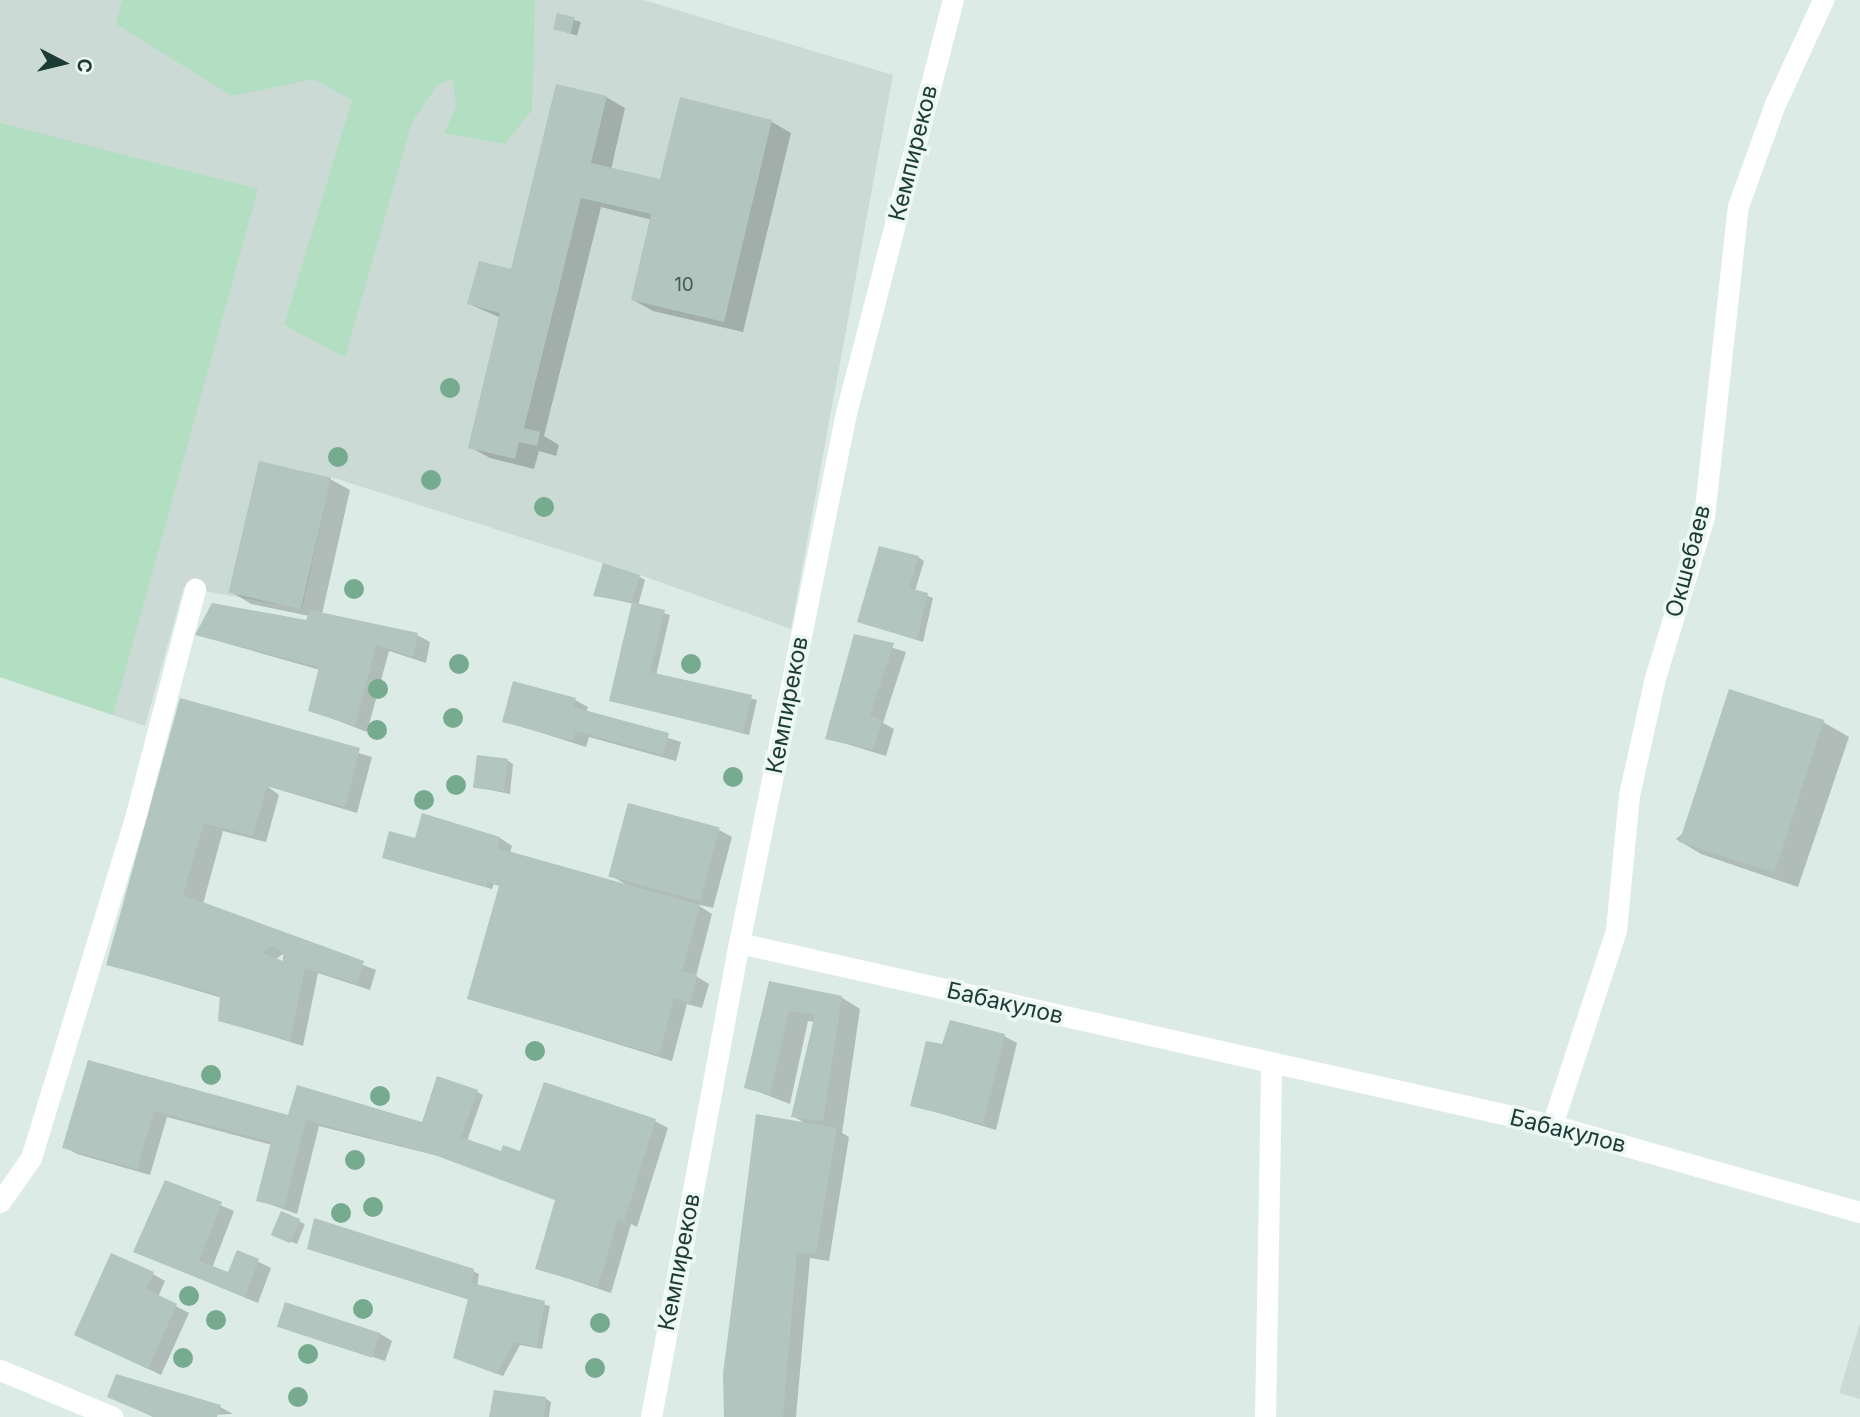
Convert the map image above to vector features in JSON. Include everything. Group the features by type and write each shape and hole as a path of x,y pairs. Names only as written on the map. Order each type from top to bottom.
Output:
{"street":[{"name":"Кемпиреков","path":"651,1417 739,943 846,414 953,0"},
{"name":"Окшебаев","path":"1552,1125 1616,930 1629,795 1655,678 1704,517 1738,206 1774,104 1823,0"},
{"path":"0,1202 31,1158 135,814 195,589"},
{"name":"Бабакулов","path":"739,943 1552,1125 1860,1212"},
{"path":"1265,1417 1272,1064"},
{"path":"0,1370 113,1417"}],"shaded area":[{"path":"0,0 644,0 893,75 791,629 640,575 331,477 302,609 184,587 145,726 0,677"},
{"path":"1860,1323 1860,1399 1839,1393"}],"green space":[{"path":"122,0 535,0 532,110 505,144 444,133 456,107 453,79 438,84 412,122 345,357 284,325 352,100 313,79 232,96 116,24"},
{"path":"0,123 258,189 113,715 0,677"}],"building":[{"path":"557,13 575,17 571,34 553,30"},
{"path":"556,84 607,96 591,163 660,179 680,97 772,120 724,322 631,300 651,214 581,198 524,428 540,432 537,446 519,442 515,459 468,448 500,313 467,304 479,261 511,269"},
{"path":"259,461 331,478 301,609 229,593"},
{"path":"879,546 919,556 909,588 928,593 917,640 857,622"},
{"path":"603,563 640,575 632,602 593,596"},
{"path":"632,602 665,610 650,672 752,695 743,733 609,701"},
{"path":"212,603 306,620 310,610 418,633 413,657 376,645 355,726 308,711 319,667 195,635"},
{"path":"854,634 894,643 870,715 882,720 873,750 825,739"},
{"path":"513,681 576,698 573,707 669,733 663,755 576,731 573,741 502,722"},
{"path":"1729,689 1824,720 1774,873 1679,842"},
{"path":"180,698 360,748 345,807 267,786 253,836 204,823 183,895 364,961 357,984 305,968 290,1041 218,1021 220,995 106,965","holes":["272,946 283,953 283,961 263,953"]},
{"path":"477,755 508,759 504,792 473,788"},
{"path":"628,803 720,828 700,901 608,876"},
{"path":"422,813 500,837 497,848 700,905 682,971 697,975 690,1003 674,998 659,1055 467,999 499,886 488,882 486,887 382,858 389,831 415,838"},
{"path":"769,981 842,996 823,1121 791,1117 815,1014 789,1011 770,1095 744,1088"},
{"path":"950,1020 1005,1034 983,1124 910,1106 926,1041 942,1044"},
{"path":"88,1060 288,1115 297,1085 422,1122 437,1076 478,1090 461,1137 501,1151 503,1145 520,1151 544,1082 656,1119 624,1221 618,1219 598,1287 535,1269 555,1200 432,1154 306,1120 284,1208 256,1201 271,1142 154,1111 137,1169 62,1148"},
{"path":"756,1114 837,1128 816,1254 797,1252 783,1417 724,1417 723,1374"},
{"path":"165,1180 222,1202 199,1261 228,1272 237,1250 259,1259 245,1297 133,1252"},
{"path":"281,1211 300,1219 290,1243 271,1235"},
{"path":"314,1218 474,1269 472,1283 545,1301 537,1347 514,1342 497,1374 453,1358 468,1299 307,1249"},
{"path":"111,1253 154,1272 146,1289 177,1304 148,1369 74,1335"},
{"path":"285,1302 380,1333 372,1358 277,1327"},
{"path":"116,1374 221,1405 217,1417 154,1417 107,1397"},
{"path":"494,1390 546,1397 544,1417 489,1417"}]}
